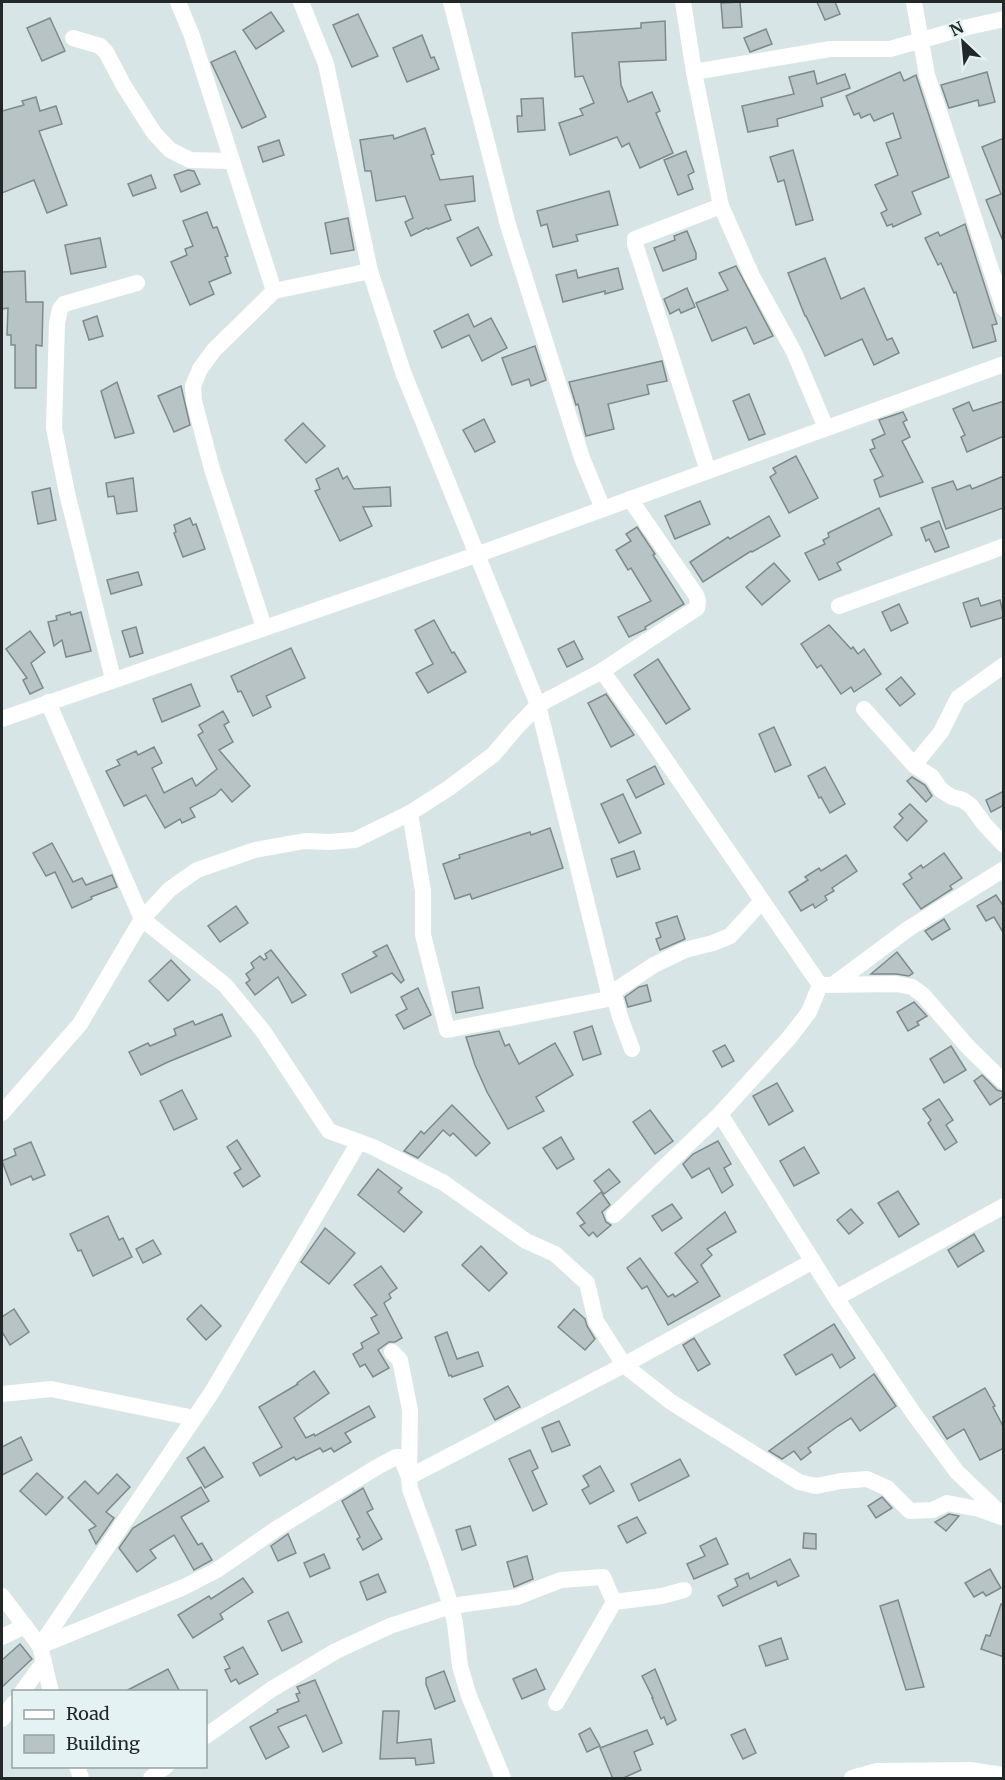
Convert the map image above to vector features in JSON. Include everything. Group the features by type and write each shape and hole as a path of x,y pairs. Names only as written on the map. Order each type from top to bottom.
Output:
{"street":[{"path":"178,2 192,36 274,291"},
{"path":"301,2 326,63 370,271 403,372 538,705 609,993 608,999 447,1030 423,935 423,891 410,813"},
{"path":"451,2 508,225 582,458 603,509"},
{"path":"683,2 720,206 752,276 794,352 826,428"},
{"path":"914,2 927,75 1004,309"},
{"path":"694,72 830,49 890,49 1004,19"},
{"path":"73,38 100,46 106,52 124,86 154,133 170,150 190,160 231,161"},
{"path":"708,471 635,239 720,206"},
{"path":"264,627 212,469 194,401 193,386 200,369 214,350 274,291 370,271"},
{"path":"113,679 67,493 54,428 56,345 60,309 64,304 137,282"},
{"path":"2,719 476,555 1004,364"},
{"path":"2,1113 80,1024 142,919 170,889 197,870 255,850 305,841 355,840 410,813 449,788 493,755 538,705 602,671 697,608 696,595 630,499"},
{"path":"839,606 1004,546"},
{"path":"914,765 941,732 958,698 1004,665"},
{"path":"602,671 762,901 827,985"},
{"path":"48,702 142,919 225,986 263,1031 329,1131 359,1142 444,1183 526,1241 555,1254 587,1283 596,1321 624,1365 671,1402 799,1482 816,1486 867,1479 887,1488 910,1511 933,1510 947,1503 979,1509 1004,1518"},
{"path":"864,709 914,765 932,777 941,790 971,806 985,825 1004,844"},
{"path":"614,1215 720,1114 789,1038 827,985 908,929 1004,869"},
{"path":"632,1049 620,1017 614,992 654,965 685,951 713,944 730,936 762,901"},
{"path":"827,985 896,984 912,987 923,995 969,1048 1004,1082"},
{"path":"720,1114 836,1298 914,1414 957,1472 1004,1518"},
{"path":"23,1690 42,1654 212,1392 359,1142"},
{"path":"836,1298 1004,1206"},
{"path":"409,1477 624,1365 813,1261"},
{"path":"392,1352 400,1360 410,1410 411,1494 451,1606 460,1666 469,1696 503,1779"},
{"path":"2,1394 51,1389 194,1418"},
{"path":"42,1654 217,1570 276,1529 396,1457 402,1460 409,1477"},
{"path":"207,1735 272,1689 336,1651 390,1626 451,1606 517,1598 561,1580 603,1576 614,1602"},
{"path":"614,1602 662,1596 684,1590"},
{"path":"2,1596 25,1626 42,1654 51,1690"},
{"path":"556,1703 614,1602"},
{"path":"2,1637 25,1626"},
{"path":"2,1719 12,1706"},
{"path":"151,1779 165,1768"},
{"path":"852,1779 877,1771 970,1770 1002,1775"}],"building":[{"path":"740,2 742,27 723,28 721,3"},
{"path":"817,2 835,2 840,14 825,20"},
{"path":"271,12 284,31 256,49 243,30"},
{"path":"358,14 378,56 352,67 333,25"},
{"path":"50,18 65,51 42,61 27,28"},
{"path":"665,21 666,60 619,62 621,85 628,102 652,92 660,111 656,113 673,153 640,168 629,143 622,147 617,137 570,155 559,123 583,115 580,109 594,103 583,76 575,77 572,33 641,28 641,23"},
{"path":"766,29 772,44 750,52 744,38"},
{"path":"422,35 431,58 434,57 439,69 407,82 393,48"},
{"path":"235,51 266,117 242,128 211,62"},
{"path":"814,71 817,84 845,74 850,88 821,98 823,106 777,119 778,126 748,132 742,106 794,94 789,77"},
{"path":"900,72 904,81 916,75 949,177 912,192 921,214 893,227 892,224 887,226 881,213 887,210 875,185 898,175 886,143 901,138 893,113 874,121 870,114 861,118 859,113 854,115 846,96"},
{"path":"987,72 995,102 979,106 978,100 949,108 941,85"},
{"path":"36,97 40,111 56,106 62,124 39,131 67,205 47,213 34,180 2,193 2,111 24,105 22,101"},
{"path":"543,98 545,130 518,132 517,116 522,116 521,99"},
{"path":"425,128 440,180 473,176 475,201 445,205 451,220 411,236 405,222 413,218 405,196 376,201 371,171 365,171 360,140 393,135 394,139"},
{"path":"1004,138 1003,241 986,200 1001,194 982,147"},
{"path":"279,140 284,155 263,162 258,147"},
{"path":"793,150 813,220 796,225 784,180 778,182 770,157"},
{"path":"686,151 694,172 688,175 693,189 678,195 664,160"},
{"path":"188,170 194,171 200,184 181,192 174,175"},
{"path":"151,175 156,188 133,196 128,184"},
{"path":"609,191 618,225 576,235 578,241 553,247 547,224 541,226 537,211"},
{"path":"207,212 213,228 217,227 228,256 225,257 231,273 209,282 214,294 190,305 171,262 187,255 185,249 193,246 183,221"},
{"path":"348,218 354,250 331,254 325,223"},
{"path":"965,224 997,324 992,325 996,341 973,348 956,292 954,293 941,263 938,265 925,238 938,232 940,236"},
{"path":"478,227 492,255 471,266 457,238"},
{"path":"687,231 696,253 696,259 663,271 654,248 675,240 674,236"},
{"path":"100,238 106,267 71,274 65,245"},
{"path":"825,258 841,299 864,288 887,340 892,338 899,353 874,365 862,339 825,356 805,316 788,273"},
{"path":"736,266 773,336 754,344 746,327 712,341 696,303 728,290 719,273"},
{"path":"618,268 623,289 605,294 605,291 563,302 556,275 576,270 578,278"},
{"path":"25,271 26,302 43,302 42,346 36,345 36,388 15,388 15,345 11,345 11,335 7,335 8,308 2,309 2,272"},
{"path":"687,288 695,307 681,313 679,309 670,314 664,299"},
{"path":"468,314 474,327 491,318 507,348 482,361 469,335 442,348 434,331"},
{"path":"97,316 103,336 89,340 83,321"},
{"path":"535,346 546,380 531,386 529,379 512,385 502,358"},
{"path":"662,361 667,381 647,385 649,394 608,404 614,429 586,436 578,404 576,405 569,382"},
{"path":"117,382 134,433 115,438 101,391"},
{"path":"181,386 190,425 174,432 158,396"},
{"path":"749,394 765,434 749,440 733,401"},
{"path":"1004,401 1004,436 967,452 961,437 965,435 953,409 969,402 973,411"},
{"path":"903,412 907,420 903,422 910,437 902,441 923,482 880,497 874,480 883,476 870,450 875,448 872,440 885,434 879,420"},
{"path":"484,419 495,442 475,452 463,430"},
{"path":"303,423 325,446 306,463 285,440"},
{"path":"796,456 818,498 789,513 770,477 776,473 773,468"},
{"path":"338,468 343,479 347,476 354,489 390,487 391,506 363,507 372,526 340,541 315,491 320,489 316,479"},
{"path":"1004,476 1003,508 946,529 932,488 953,481 957,490 970,485 972,489"},
{"path":"133,478 137,511 117,514 114,496 108,497 106,483"},
{"path":"50,488 56,520 38,524 32,492"},
{"path":"700,501 710,524 675,539 665,516"},
{"path":"879,508 892,535 837,563 841,570 819,580 805,553 825,544 823,540 829,537 828,533"},
{"path":"769,516 780,536 751,551 703,582 690,562 728,537 730,539"},
{"path":"190,518 193,525 196,524 205,549 183,557 174,533 176,532 174,525"},
{"path":"939,521 949,547 935,552 929,539 926,541 921,528"},
{"path":"637,527 684,604 645,627 646,629 629,637 618,617 651,601 631,568 628,570 616,550 631,541 626,534"},
{"path":"774,563 790,581 762,605 746,587"},
{"path":"138,572 142,585 111,594 107,580"},
{"path":"978,598 981,606 1000,600 1004,617 971,627 963,603"},
{"path":"899,604 908,623 891,631 882,612"},
{"path":"70,612 71,615 81,612 91,651 66,657 62,640 54,646 48,622 57,620 56,616"},
{"path":"434,620 452,653 454,652 466,672 428,693 416,673 433,664 415,630"},
{"path":"829,625 858,654 864,649 881,674 854,692 851,687 841,694 821,665 817,668 801,644"},
{"path":"136,627 143,653 130,657 122,631"},
{"path":"30,631 45,652 31,663 43,688 30,694 23,680 27,678 6,649"},
{"path":"574,641 583,659 567,667 558,649"},
{"path":"291,648 305,678 266,696 271,707 253,716 231,676"},
{"path":"658,659 690,709 666,724 634,675"},
{"path":"901,677 915,694 900,706 886,689"},
{"path":"191,684 200,706 162,722 153,699"},
{"path":"606,694 634,735 611,747 588,703"},
{"path":"223,711 229,722 224,725 233,742 219,750 250,786 232,802 221,789 215,795 190,808 195,817 182,823 180,819 165,828 146,795 124,806 106,771 120,765 117,760 136,751 138,755 154,747 162,763 152,768 164,793 192,778 196,786 217,769 198,735 203,732 199,725"},
{"path":"774,727 791,765 775,772 759,734"},
{"path":"655,766 664,784 636,798 627,780"},
{"path":"825,767 845,804 830,813 808,776"},
{"path":"912,777 925,785 932,796 926,802 907,781"},
{"path":"1004,791 1004,805 991,812 986,800"},
{"path":"623,794 641,833 619,843 601,804"},
{"path":"910,804 927,821 907,841 894,827 903,818 899,814"},
{"path":"550,828 563,868 472,899 470,894 455,899 443,864 460,858 459,855 530,832 531,835"},
{"path":"52,843 73,882 82,878 86,885 112,875 117,887 91,897 92,899 72,908 55,872 46,876 33,853"},
{"path":"634,851 640,869 617,877 611,859"},
{"path":"944,853 962,878 950,886 952,889 921,909 903,884 912,878 909,874 921,865 923,868"},
{"path":"846,855 857,871 832,888 834,891 825,896 827,900 815,908 813,904 801,911 789,892 808,880 805,877 819,868 821,871"},
{"path":"996,895 1004,907 1004,934 994,917 986,921 977,906"},
{"path":"236,906 248,923 220,942 208,926"},
{"path":"677,916 685,939 660,950 656,939 661,937 656,923"},
{"path":"944,919 950,929 932,940 925,931"},
{"path":"387,945 404,980 401,983 392,973 351,993 342,974 377,956 373,952"},
{"path":"271,950 306,995 292,1003 278,977 255,995 246,983 250,980 246,974 254,968 251,963 260,956 264,960 267,958 265,954"},
{"path":"897,952 913,973 909,976 871,974"},
{"path":"171,960 190,980 168,1001 149,981"},
{"path":"647,985 651,1001 628,1007 625,997 639,987"},
{"path":"479,987 483,1008 456,1013 452,992"},
{"path":"418,988 431,1015 404,1029 396,1015 407,1009 401,997"},
{"path":"914,1002 927,1016 917,1022 919,1025 908,1031 897,1012"},
{"path":"222,1014 231,1036 141,1075 129,1052 148,1043 150,1046 176,1035 174,1029 193,1021 195,1025"},
{"path":"592,1026 601,1054 583,1060 574,1032"},
{"path":"499,1031 505,1046 509,1044 519,1064 555,1043 573,1075 536,1097 544,1111 508,1129 487,1092 466,1037"},
{"path":"725,1045 734,1061 722,1067 713,1051"},
{"path":"951,1046 966,1070 944,1083 930,1059"},
{"path":"982,1075 997,1090 1004,1092 1004,1096 990,1105 974,1081"},
{"path":"777,1083 793,1111 769,1125 753,1096"},
{"path":"182,1090 197,1119 174,1130 160,1101"},
{"path":"939,1099 953,1120 946,1125 957,1142 945,1150 928,1123 931,1120 923,1109"},
{"path":"452,1105 490,1143 476,1156 453,1133 450,1136 443,1130 418,1158 404,1151 421,1131 424,1134"},
{"path":"650,1110 673,1141 655,1154 633,1122"},
{"path":"561,1137 574,1159 557,1169 543,1148"},
{"path":"237,1140 260,1176 243,1187 234,1173 241,1169 227,1147"},
{"path":"718,1141 731,1164 724,1168 733,1185 722,1193 709,1168 692,1178 683,1164 693,1154"},
{"path":"31,1142 45,1175 33,1180 31,1176 11,1185 2,1161 16,1155 14,1149"},
{"path":"804,1147 819,1173 794,1186 780,1161"},
{"path":"378,1169 402,1188 398,1192 422,1212 404,1232 358,1195"},
{"path":"609,1169 620,1182 604,1194 594,1181"},
{"path":"898,1191 919,1224 899,1237 878,1203"},
{"path":"601,1192 610,1205 602,1212 606,1222 611,1225 597,1237 593,1232 589,1236 580,1226 585,1223 577,1213"},
{"path":"672,1204 682,1218 662,1231 652,1216"},
{"path":"851,1209 863,1223 849,1234 837,1220"},
{"path":"725,1212 736,1232 707,1249 712,1255 701,1265 720,1296 668,1325 647,1286 642,1289 627,1268 640,1258 668,1297 673,1294 675,1297 698,1282 675,1253"},
{"path":"108,1216 119,1240 123,1238 132,1257 93,1276 81,1250 78,1251 70,1234"},
{"path":"325,1228 355,1253 329,1284 301,1262"},
{"path":"974,1234 984,1251 958,1267 948,1250"},
{"path":"153,1240 161,1254 143,1263 136,1249"},
{"path":"481,1246 507,1273 489,1291 462,1265"},
{"path":"381,1266 397,1288 389,1294 391,1298 384,1303 402,1338 389,1342 378,1350 389,1368 373,1377 365,1364 360,1367 353,1354 363,1348 361,1343 379,1333 371,1318 377,1315 354,1285"},
{"path":"201,1305 221,1326 206,1340 187,1319"},
{"path":"14,1309 29,1332 10,1345 2,1332 2,1317"},
{"path":"574,1309 585,1319 595,1339 585,1350 558,1327"},
{"path":"834,1324 855,1358 840,1368 832,1354 796,1375 784,1355"},
{"path":"447,1332 457,1359 478,1352 483,1366 452,1377 449,1376 435,1337"},
{"path":"694,1338 710,1364 698,1371 683,1345"},
{"path":"314,1371 329,1393 294,1418 306,1438 314,1434 315,1436 369,1406 375,1417 345,1433 351,1442 334,1452 331,1448 323,1452 320,1448 296,1460 294,1457 260,1476 253,1463 282,1447 259,1407 298,1384"},
{"path":"874,1374 896,1406 860,1431 851,1418 808,1448 811,1452 801,1460 794,1451 782,1459 769,1451"},
{"path":"508,1386 520,1407 495,1420 484,1399"},
{"path":"985,1388 1004,1428 1004,1448 980,1460 964,1429 947,1439 933,1417"},
{"path":"559,1421 570,1445 552,1452 542,1428"},
{"path":"21,1437 32,1460 2,1475 2,1447"},
{"path":"204,1447 223,1477 205,1488 187,1458"},
{"path":"530,1450 538,1468 532,1471 547,1504 533,1511 509,1459"},
{"path":"680,1459 689,1476 639,1501 631,1484"},
{"path":"600,1466 614,1491 590,1504 582,1490 589,1486 583,1476"},
{"path":"37,1473 63,1497 46,1515 20,1491"},
{"path":"117,1474 130,1487 106,1512 114,1518 96,1544 89,1530 96,1526 68,1498 85,1481 98,1494"},
{"path":"201,1487 209,1501 181,1517 198,1545 202,1543 212,1560 194,1570 174,1535 150,1550 156,1558 137,1572 119,1548 133,1528"},
{"path":"363,1488 373,1509 367,1512 382,1539 363,1550 357,1539 360,1537 342,1501"},
{"path":"882,1497 892,1508 876,1518 868,1506"},
{"path":"949,1514 959,1516 946,1531 935,1522"},
{"path":"637,1517 646,1533 627,1543 618,1526"},
{"path":"470,1526 476,1545 462,1550 456,1530"},
{"path":"804,1533 816,1534 816,1549 803,1548"},
{"path":"288,1534 296,1553 278,1561 271,1546"},
{"path":"716,1538 728,1564 694,1579 687,1564 705,1556 700,1546"},
{"path":"324,1554 330,1568 310,1577 304,1563"},
{"path":"527,1556 533,1579 514,1587 507,1562"},
{"path":"790,1559 799,1576 778,1586 776,1581 723,1606 718,1596 738,1586 735,1579 748,1573 750,1579"},
{"path":"990,1569 1001,1588 986,1596 983,1592 974,1597 965,1583"},
{"path":"378,1574 386,1592 367,1600 360,1582"},
{"path":"243,1578 253,1592 220,1614 223,1619 193,1638 178,1615 209,1596 211,1599"},
{"path":"898,1600 924,1687 906,1690 880,1606"},
{"path":"1001,1604 1004,1605 1004,1657 981,1649 986,1635 990,1636"},
{"path":"288,1612 302,1642 282,1651 268,1621"},
{"path":"781,1638 788,1659 766,1666 759,1646"},
{"path":"20,1644 32,1659 2,1687 2,1660"},
{"path":"243,1647 258,1674 239,1684 236,1679 231,1682 225,1670 230,1668 224,1657"},
{"path":"168,1669 179,1690 128,1690"},
{"path":"536,1669 545,1689 522,1699 513,1679"},
{"path":"655,1669 676,1720 667,1725 664,1717 661,1719 642,1676"},
{"path":"444,1671 455,1701 435,1709 426,1678"},
{"path":"315,1680 342,1743 323,1752 306,1715 278,1727 289,1747 266,1759 250,1727 278,1712 277,1710 299,1701 296,1694 300,1693 297,1687"},
{"path":"383,1711 399,1711 397,1743 431,1739 434,1763 416,1765 415,1758 380,1759"},
{"path":"590,1728 600,1746 587,1752 579,1734"},
{"path":"745,1729 756,1753 743,1759 731,1735"},
{"path":"647,1730 653,1744 634,1752 641,1770 621,1779 613,1779 600,1748"}]}
